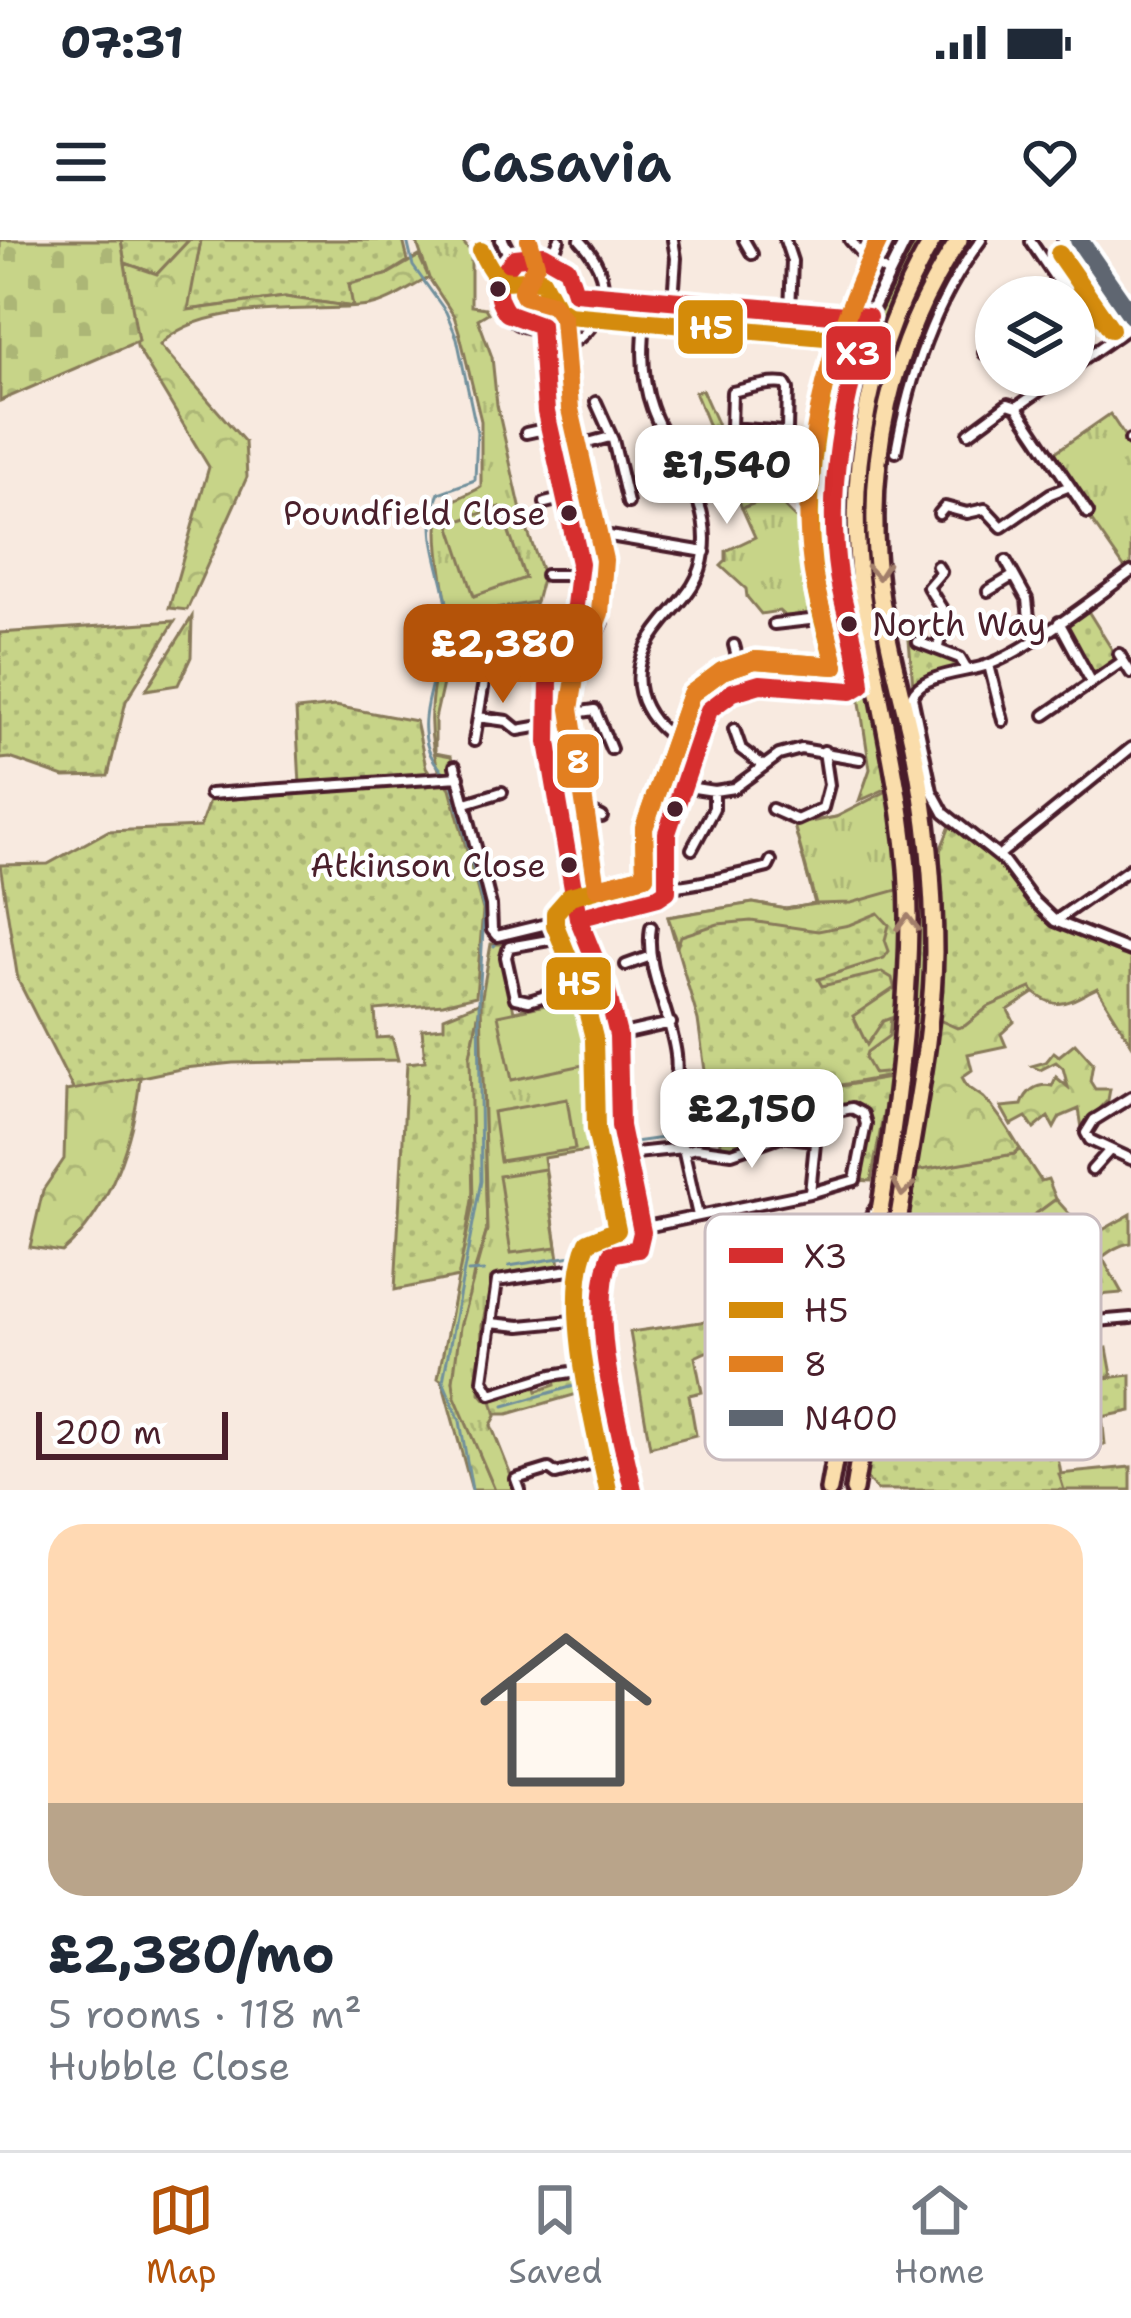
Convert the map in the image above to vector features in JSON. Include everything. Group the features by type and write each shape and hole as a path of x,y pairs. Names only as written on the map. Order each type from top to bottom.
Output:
{"highway":[{"path":"877,1214 902,1040 908,952 906,854 896,767 862,594 856,490 861,440 878,365 903,296 933,240"},
{"path":"899,1214 922,1073 934,953 929,850 919,776 880,591 875,490 884,422 902,352 925,297 959,240"},
{"path":"829,1490 834,1460"},
{"path":"854,1490 859,1460"}],"main road":[{"path":"1079,240 1095,274 1131,315"}],"street":[{"path":"502,240 512,260"},
{"path":"552,257 559,240"},
{"path":"540,355 562,350 585,335 597,318 603,295 597,263 580,240"},
{"path":"673,240 673,301"},
{"path":"744,240 752,254"},
{"path":"785,240 792,261 790,311"},
{"path":"850,240 889,274"},
{"path":"455,766 452,778 466,803 494,934 658,897 669,886 666,836 709,710 745,687 776,682 851,691 860,688 833,537 836,449 848,382 868,317 906,240"},
{"path":"896,452 926,338 981,240"},
{"path":"1064,240 1095,274 1107,303"},
{"path":"1031,242 1052,276"},
{"path":"532,254 552,257 567,268 575,292 563,315 540,325 517,321 501,307 497,280 512,260 532,254"},
{"path":"575,292 868,317"},
{"path":"647,298 642,348 649,399 696,490 705,552 691,591 653,636 640,671 640,695 664,734 694,748"},
{"path":"540,325 549,428 580,575 576,609 550,681 547,721 578,917 618,1035 620,1126 641,1228 641,1246 610,1254 604,1271 610,1366 633,1490"},
{"path":"1095,351 1131,326"},
{"path":"783,432 731,428 732,392 756,383 785,384 787,430 779,443 786,451 801,446 836,449"},
{"path":"1017,406 1032,396"},
{"path":"596,402 628,502"},
{"path":"969,434 1008,404 1017,406 1088,513"},
{"path":"526,434 549,428"},
{"path":"555,452 610,437"},
{"path":"942,507 967,513 988,510 1002,526 1070,486"},
{"path":"545,503 566,498"},
{"path":"574,530 705,552"},
{"path":"1006,561 1028,598 1028,614 1037,635"},
{"path":"937,566 940,572 928,587 944,614 938,647"},
{"path":"1131,572 989,665 915,688 912,704 932,791 944,813 998,856 1055,921 1131,951"},
{"path":"545,575 580,575"},
{"path":"988,591 1013,575"},
{"path":"774,625 845,616"},
{"path":"563,643 589,652 603,622"},
{"path":"1059,622 1091,681"},
{"path":"918,642 960,658 967,670"},
{"path":"734,645 745,687"},
{"path":"466,654 508,656"},
{"path":"1046,716 1121,657 1131,673"},
{"path":"474,741 488,658"},
{"path":"989,665 1003,721"},
{"path":"478,717 507,721 518,730 592,709 601,716 611,749"},
{"path":"734,729 741,749 764,766"},
{"path":"998,856 1131,748"},
{"path":"681,786 714,791 745,783 790,751 824,751 860,759"},
{"path":"777,815 801,820 823,808 829,795 824,751"},
{"path":"210,794 452,778"},
{"path":"466,803 498,791"},
{"path":"692,849 714,808 714,791"},
{"path":"559,805 574,804 602,817"},
{"path":"669,886 683,888 770,866"},
{"path":"1055,921 1131,868"},
{"path":"651,927 650,956 671,1023 677,1062 674,1105 698,1216"},
{"path":"583,934 509,947 506,957 515,998 529,1001 602,979"},
{"path":"626,965 650,956"},
{"path":"618,1035 671,1023"},
{"path":"1131,1097 1094,1120 1086,1136 1131,1159"},
{"path":"708,1214 810,1193 855,1180 866,1124 863,1114 852,1108 824,1114 817,1124 810,1193"},
{"path":"626,1154 696,1148 732,1153 781,1136 814,1140"},
{"path":"1092,1171 1110,1150"},
{"path":"874,1214 878,1206"},
{"path":"641,1228 705,1215"},
{"path":"604,1271 501,1278 495,1285 483,1380 491,1394 552,1375 610,1366"},
{"path":"491,1323 520,1326 605,1318"},
{"path":"1101,1321 1131,1318"},
{"path":"520,1490 516,1479 549,1468 556,1474 624,1450"}],"green space":[{"path":"0,240 121,240 138,341 0,401"},
{"path":"121,240 189,240 157,274 125,263"},
{"path":"189,240 201,240 188,310 285,297 353,307 349,284 386,275 419,256 429,278 369,306 345,308 259,311 203,320 160,345 245,442 247,477 187,610 169,608 209,467 136,346 125,263 157,274"},
{"path":"201,240 403,240 408,261 386,275 354,307 285,297 187,310"},
{"path":"416,240 461,240 471,252 471,306 488,313 478,319 492,357 497,405 522,515 543,575 536,602 449,617 439,521 448,504 481,487 481,421 454,316 429,278"},
{"path":"917,240 927,240 863,405 865,635 860,636 854,632 840,519 847,412 870,327"},
{"path":"964,240 976,240 934,312 927,315 896,436 890,442 894,451 883,456 890,409 915,330"},
{"path":"923,278 926,283 870,491 914,776 907,786 901,780 874,636 862,492 874,395 915,281"},
{"path":"702,390 725,441 774,496 742,508 695,392"},
{"path":"1110,414 1131,446 1131,566 1126,570 1089,517 1093,513 1054,453"},
{"path":"774,496 805,526 829,534 836,611 788,619 779,611 761,614 746,589 721,566 726,551 755,537 742,508"},
{"path":"500,507 525,578 474,596 450,524"},
{"path":"536,602 526,632 456,626 435,719 435,753 451,756 456,775 442,777 435,758 431,717 449,617"},
{"path":"1088,611 1116,656 1094,674 1066,627"},
{"path":"192,617 191,657 178,685 146,690"},
{"path":"175,621 126,701 108,776 64,777 10,758 0,759 0,633"},
{"path":"909,640 958,661 961,669 913,686"},
{"path":"872,694 892,786 859,801 870,769 859,696"},
{"path":"335,706 416,721 432,776 300,785 296,710"},
{"path":"445,782 483,910 476,996 375,1010 377,1038 392,1037 398,1060 233,1063 74,1091 18,980 0,865 48,864 108,831 200,827 209,801"},
{"path":"891,789 901,889 851,903 816,904 794,825 836,817"},
{"path":"890,796 900,900 900,1001 894,1072 874,1074 865,1058 889,1036 891,1018 883,1021 867,1045 853,1016 899,985 894,986 892,978 882,972 822,986 818,979 884,958 889,951 885,940 889,925 878,913 818,931 751,921 718,924 681,936 678,944 668,917 753,903 786,909 815,904 794,825 836,817 838,827"},
{"path":"911,803 921,824 925,865 921,1027 893,1214 881,1214 899,1092 906,814"},
{"path":"950,826 1002,864 1051,922 1131,954 1131,1043 1097,988 1056,1003 1030,989 988,1007 965,1026 939,1021 917,1170 1014,1154 1020,1149 1041,1181 1048,1179 1056,1199 1036,1214 907,1214 929,1087 943,963 940,851"},
{"path":"901,889 900,985 891,1076 841,1085 790,1104 841,1086 890,1078 871,1181 855,1180 866,1124 852,1108 836,1110 794,1132 755,1138 732,1149 719,1147 722,1129 706,1078 698,1020 668,917 753,903 786,909"},
{"path":"491,944 503,944 501,959 514,1011 602,992 615,1049 615,1124 629,1196 628,1219 618,1222 605,1148 544,1158 560,1266 507,1273 492,1280 482,1326 480,1393 492,1400 496,1416 491,1425 517,1490 495,1490 455,1397 453,1381 460,1327 487,1230 481,1002"},
{"path":"1031,988 1034,993 1008,1010 1014,1022 1001,1034 1006,1046 968,1054 972,1070 962,1077 994,1110 1020,1149 1014,1154 916,1171 939,1020 957,1028 965,1026 988,1007"},
{"path":"598,994 612,1059 512,1080 498,1015"},
{"path":"481,1002 470,1056 475,1182 459,1277 395,1290 407,1063 425,1061 422,1029 444,1027 444,1017"},
{"path":"481,1002 487,1230 453,1381 495,1490 472,1490 438,1378 473,1203 470,1056"},
{"path":"1075,1043 1093,1063 1090,1081 1095,1089 1110,1089 1108,1100 1082,1128 1079,1109 1060,1117 1054,1128 1048,1117 1034,1129 1026,1117 1011,1125 1001,1107 1022,1105 1029,1092 1052,1086 1056,1077 1068,1087 1063,1068 1056,1062 1040,1070 1032,1066 1046,1062 1054,1052 1059,1056"},
{"path":"140,1077 125,1149 94,1216 62,1252 30,1247 43,1190 64,1159 66,1091"},
{"path":"567,1099 575,1149 500,1161 493,1112"},
{"path":"545,1169 557,1247 511,1253 499,1176"},
{"path":"1056,1199 1069,1214 1036,1214"},
{"path":"1131,1214 1131,1243 1101,1258 1101,1231"},
{"path":"1103,1259 1122,1293 1101,1295"},
{"path":"705,1321 705,1352 695,1357 702,1392 689,1395 696,1435 650,1447 630,1332"},
{"path":"1107,1348 1112,1375 1101,1378 1101,1349"},
{"path":"603,1372 605,1386 508,1414 493,1414 492,1400 535,1385 537,1391 555,1385 554,1380"},
{"path":"1131,1375 1131,1411 1102,1417 1105,1444 1101,1444 1101,1379"},
{"path":"865,1460 1058,1460 1064,1490 877,1490 864,1476 860,1490"},
{"path":"1131,1467 1131,1490 1064,1490 1059,1474"}],"waterway":[{"path":"407,240 413,266 446,312 457,338 477,432 475,480 439,493 432,520 447,616 427,702 425,732 431,755 445,773"},
{"path":"451,780 484,911 479,1002 481,1181 443,1381 460,1421 472,1490"},
{"path":"679,1136 697,1133"},
{"path":"634,1142 670,1137"},
{"path":"509,1266 572,1256"},
{"path":"468,1272 484,1271"},
{"path":"504,1406 595,1380"}],"transit line":[{"name":"8","path":"529,240 536,264 522,291 524,296 552,304 563,319 570,409 604,560 600,613 575,678 570,709 597,888 645,876 644,828 691,694 722,671 755,660 835,666 812,565 809,481 832,357 879,240"},
{"name":"N400","path":"1079,240 1131,315"},
{"name":"H5","path":"481,251 499,278 542,280 556,307 568,315 837,338 822,399 810,490 811,551 835,666 755,660 722,671 691,694 644,828 645,876 570,896 555,913 594,1038 596,1129 617,1230 588,1242 578,1296 583,1364 608,1490"},
{"name":"H5","path":"1059,254 1111,329"},
{"name":"X3","path":"544,255 567,268 575,292 868,317 845,413 834,510 838,575 861,685 851,691 760,684 733,692 709,710 667,833 667,891 578,918 548,742 549,681 574,614 580,563 546,412 540,325 507,313 498,291 515,258 544,255"},
{"name":"X3","path":"578,918 606,987 618,1035 620,1126 642,1232 638,1249"},
{"name":"X3","path":"633,1490 608,1371 602,1308 611,1254 638,1249"}],"place":[{"name":"Poundfield Close","path":"569,513"},
{"name":"North Way","path":"849,624"},
{"name":"Atkinson Close","path":"569,865"}]}
